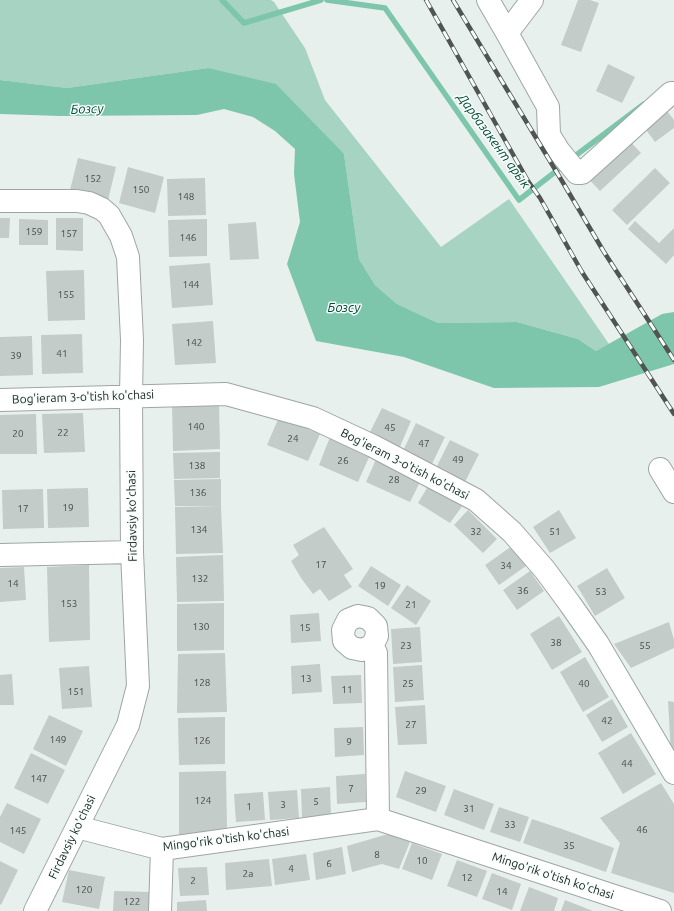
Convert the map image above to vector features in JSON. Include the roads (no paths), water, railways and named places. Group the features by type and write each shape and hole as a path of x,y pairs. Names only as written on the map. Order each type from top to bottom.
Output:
{"street":[{"path":"488,0 548,107 549,135 559,151 577,173 582,173 671,93 674,93"},
{"path":"507,33 532,0"},
{"name":"Firdavsiy ko'chasi","path":"0,200 77,201 89,203 102,209 109,215 122,236 128,257 132,340 132,552 138,686 128,724 35,911"},
{"name":"Bog'ieram 3-o'tish ko'chasi","path":"0,400 226,394 313,418 373,446 476,500 512,532 545,570 570,604 598,644 674,773"},
{"path":"660,469 674,492"},
{"path":"0,555 132,552"},
{"path":"372,646 376,653 378,819"},
{"name":"Mingo'rik o'tish ko'chasi","path":"77,827 162,849 378,819 660,911"},
{"path":"160,911 162,849"}],"water":[{"name":"Бозсу","path":"208,68 276,84 344,154 359,259 375,285 397,304 438,323 517,322 578,339 596,351 662,314 674,312 674,364 599,387 494,388 404,357 316,341 287,264 300,222 294,174 295,149 275,131 253,117 224,109 197,115 60,116 0,114 0,80 67,88"}],"waterway":[{"name":"Дарбазакент арык","path":"222,0 244,23 321,0"},
{"name":"Дарбазакент арык","path":"327,0 385,8 519,200 564,165"},
{"name":"Дарбазакент арык","path":"571,159 644,104"}],"railway":[{"path":"426,0 528,181 540,198 582,272 674,414"},
{"path":"453,0 604,252 674,360"}]}
